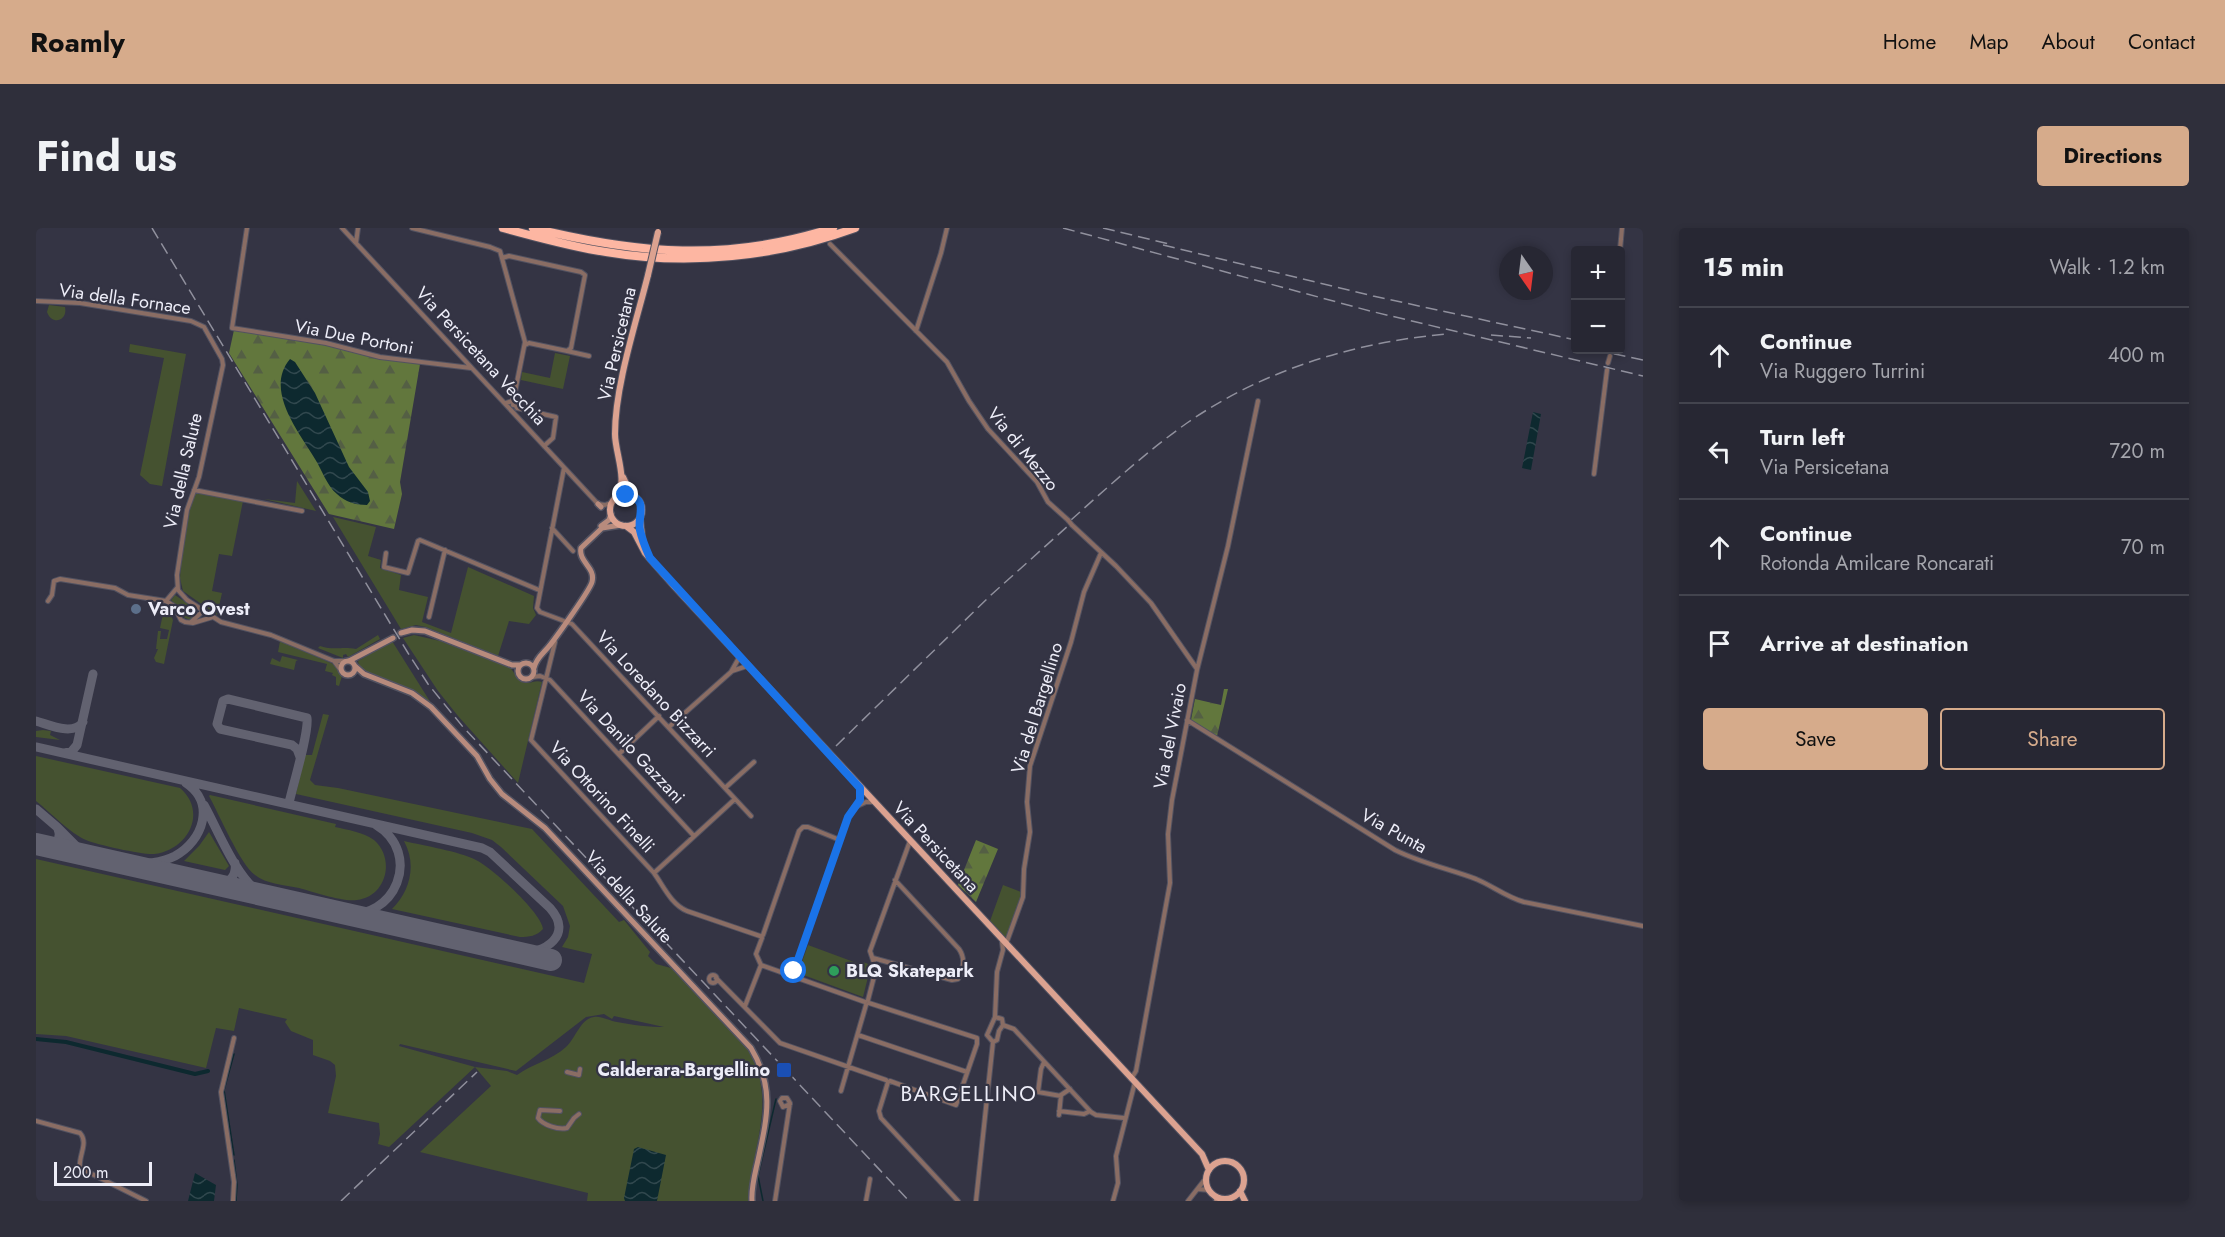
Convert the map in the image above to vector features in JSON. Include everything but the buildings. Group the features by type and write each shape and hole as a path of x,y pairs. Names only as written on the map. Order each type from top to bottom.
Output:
{"highway":[{"path":"503,228 606,252 645,257 686,258 725,257 767,252 855,228"},
{"path":"533,228 601,244 679,252 765,245 833,228"}],"main road":[{"name":"Via Persicetana","path":"615,500 621,489 615,434 618,406 658,230"},
{"name":"Via Persicetana","path":"620,468 632,496"},
{"path":"624,495 632,496 641,506 640,519 632,525 623,526 614,521 610,514 615,500 624,495"},
{"name":"Via Persicetana","path":"640,519 641,536 650,558"},
{"name":"Via Persicetana","path":"623,526 634,532 650,558 860,788 1202,1154 1209,1170"},
{"name":"Via Persicetana","path":"1202,1154 1220,1162"},
{"path":"1220,1162 1231,1163 1240,1170 1244,1180 1240,1191 1234,1197 1224,1200 1216,1199 1209,1190 1206,1178 1209,1170 1220,1162"},
{"path":"1240,1191 1243,1201"},
{"path":"1234,1197 1243,1201"}],"street":[{"name":"Via Due Portoni","path":"247,228 232,328 332,344 380,357 472,368"},
{"name":"Via Persicetana Vecchia","path":"342,228 472,368 506,403 513,406 544,446 610,514"},
{"path":"357,244 358,228"},
{"path":"412,228 498,249 525,346 513,406 556,417 553,438 544,446"},
{"path":"916,331 947,228"},
{"path":"1620,246 1622,228"},
{"path":"351,238 356,235"},
{"name":"Via di Mezzo","path":"830,244 947,362 988,429 1037,482 1048,502 1116,566 1159,612 1197,670"},
{"path":"502,258 509,256 584,274 569,350"},
{"name":"Via della Fornace","path":"36,301 80,303 196,322 204,327 223,362"},
{"path":"525,346 529,343 589,356"},
{"path":"1608,363 1610,356"},
{"name":"Via della Salute","path":"177,587 184,529 189,505 199,477 223,362"},
{"path":"1594,474 1607,370"},
{"path":"506,403 512,401 514,397"},
{"name":"Via del Vivaio","path":"1113,1201 1118,1183 1116,1156 1136,1071 1170,883 1168,834 1172,800 1197,670 1228,546 1258,401"},
{"path":"564,468 536,605 538,610 567,621"},
{"path":"194,490 302,510"},
{"path":"599,505 615,500"},
{"path":"532,677 538,658 567,621 589,583 588,571 578,559 578,546 609,520 610,514"},
{"path":"575,607 591,586 593,579 591,570 581,556 581,548 602,528 623,526"},
{"path":"552,528 573,551"},
{"path":"386,553 384,567 407,573 410,570 417,541 420,540 539,590"},
{"path":"429,617 445,550"},
{"name":"Via del Bargellino","path":"995,1017 998,972 1004,942 1023,897 1024,869 1030,832 1027,802 1030,766 1071,642 1084,592 1101,553"},
{"path":"48,601 52,595 54,581 60,579 115,588 128,595 166,601 174,606 181,620 187,623 213,617"},
{"path":"166,601 177,587 183,596 226,624 279,638 334,661 351,663"},
{"path":"197,622 204,616 204,611"},
{"path":"187,623 193,621 204,611"},
{"name":"Via Loredano Bizzarri","path":"567,621 751,816"},
{"path":"401,633 424,631 512,665 528,663 538,658"},
{"path":"334,661 340,669 393,638"},
{"path":"512,665 523,679 540,676 547,678 555,642"},
{"path":"669,727 731,672 740,655"},
{"path":"351,663 353,673"},
{"name":"Via della Salute","path":"351,663 364,674"},
{"path":"528,663 540,676"},
{"path":"518,674 520,665"},
{"path":"731,672 750,666"},
{"name":"Via della Salute","path":"340,669 344,675 364,674 412,693 431,707 477,756 499,790 545,828 751,1048 764,1079 768,1108 753,1182 752,1201"},
{"name":"Via Ottorino Finelli","path":"547,678 531,740 654,873 666,892 683,909 761,937"},
{"name":"Via Danilo Gazzani","path":"547,678 694,836"},
{"path":"619,754 659,716"},
{"name":"Via Punta","path":"1187,720 1410,858 1475,879 1506,896 1524,902 1643,926"},
{"path":"725,788 754,762"},
{"path":"792,976 848,817 861,796 860,788"},
{"path":"654,873 735,799"},
{"path":"856,806 864,802 873,802"},
{"path":"745,1006 761,965 756,954 761,937 799,831 803,827 808,827 840,840"},
{"path":"841,1091 876,969 870,951 910,841"},
{"path":"873,958 952,980 958,979 963,968 963,957 959,949 895,880"},
{"path":"1001,958 1008,953 1014,953"},
{"path":"761,965 972,1038 987,1035 995,1017 1002,1019 1003,1025 997,1040 993,1042"},
{"path":"716,978 780,1043 956,1105 977,1038"},
{"path":"1003,1025 1014,1029 1090,1111 1096,1115 1124,1118"},
{"path":"858,1035 967,1072"},
{"path":"976,1201 993,1042 987,1035"},
{"path":"233,1201 234,1182 221,1092 234,1038"},
{"path":"1044,1062 1038,1092 1061,1096"},
{"path":"567,1072 579,1074 580,1069"},
{"path":"888,1081 879,1115 958,1201"},
{"path":"1070,1089 1061,1096 1059,1113 1084,1114 1090,1111"},
{"path":"774,1201 789,1113 790,1104 788,1098 782,1098 780,1104 789,1113"},
{"path":"785,1108 790,1104"},
{"path":"561,1111 540,1110 537,1115 539,1121 564,1129 579,1114"},
{"path":"36,1121 80,1133 84,1142 80,1168 146,1201"},
{"path":"1188,1201 1206,1178"},
{"path":"866,1201 870,1179"},
{"path":"1195,1191 1201,1188 1209,1190"}],"green space":[{"path":"49,305 65,307 64,316 59,320 52,319 47,312"},
{"path":"234,330 420,364 400,482 402,494 394,529 329,514 229,353"},
{"path":"130,344 186,354 162,486 150,484 140,475 164,358 129,352"},
{"path":"555,353 570,356 563,389 521,380 522,372 550,378"},
{"path":"297,481 316,511 264,499 295,503"},
{"path":"197,493 243,501 232,556 219,554 212,591 222,593 217,615 183,591 180,578 191,502"},
{"path":"333,517 376,527 368,556 381,560 380,568 401,575 399,590 428,597 422,622 451,633 468,567 534,596 533,608 536,615 529,624 509,621 498,656 426,627 416,625 401,629"},
{"path":"175,595 194,608 196,616 190,620 183,617 179,608 171,600"},
{"path":"164,609 168,609 173,620 164,664 156,662 154,658 158,649 156,649 158,631 161,631 160,639 167,639 169,630 160,628"},
{"path":"378,635 380,639 348,657 346,654 343,658 318,648 320,646 356,649"},
{"path":"414,635 440,641 509,667 518,679 524,682 542,682 518,783 438,691 403,638"},
{"path":"280,641 338,666 342,676 339,686 336,685 336,677 332,675 333,673 325,671 327,664 278,652"},
{"path":"392,641 431,703 408,689 360,670 358,661"},
{"path":"282,656 298,660 294,670 270,664 272,658 280,662"},
{"path":"1224,689 1228,689 1217,736 1191,720 1195,699 1221,705"},
{"path":"323,714 329,715 310,780 315,785 532,829 619,922 624,920 650,952 648,956 656,964 671,968 743,1043 754,1062 760,1082 762,1101 748,1201 587,1201 588,1193 420,1152 491,1086 475,1067 389,1147 378,1144 379,1123 328,1113 336,1076 335,1065 313,1055 313,1040 291,1031 285,1022 287,1019 239,1008 234,1031 216,1028 206,1068 66,1036 36,1034 36,859 584,983 592,954 562,947 568,937 570,926 563,906 501,847 492,840 472,833 296,794 305,755 312,755","holes":["604,1014 612,1019 614,1016 664,1027 629,1024 597,1017 589,1018 570,1043 560,1051 517,1075 507,1071 475,1067 399,1046 400,1044 516,1071 586,1017"]},
{"path":"36,731 51,731 50,735 60,740 36,737"},
{"path":"36,756 180,788 193,808 193,818 185,838 166,851 154,854 120,849 80,837 36,801"},
{"path":"210,795 336,824 335,827 370,837 381,848 385,857 385,876 381,885 367,897 351,900 276,884 259,878 249,869 236,850"},
{"path":"209,832 229,866 225,870 184,861"},
{"path":"976,840 998,849 976,902 958,885"},
{"path":"404,841 460,854 483,864 525,902 534,912 543,929 533,936 520,937 392,909 403,894 410,877 410,859"},
{"path":"1003,885 1021,892 1021,903 1007,939 990,921"},
{"name":"BLQ Skatepark","path":"808,945 862,965 863,962 871,965 863,997 798,973"}],"water":[{"path":"290,359 295,362 315,393 349,467 368,492 370,501 367,505 347,501 333,491 293,424 282,397 281,384 283,371"},
{"path":"1533,412 1541,414 1531,470 1522,468"},
{"path":"638,1147 666,1155 657,1201 625,1201 634,1149"},
{"path":"195,1173 216,1185 214,1201 188,1201"}],"waterway":[{"path":"36,1039 66,1042 195,1074 208,1071"},
{"path":"234,1054 224,1090 234,1155"},
{"path":"763,1201 758,1176 776,1099"},
{"path":"234,1160 236,1201"}],"taxiway":[{"path":"64,753 72,751 77,745 93,674"},
{"path":"289,803 303,747 307,718 228,699 223,701 217,724 220,729 292,745 297,749 300,757"},
{"path":"36,721 67,729 79,726 83,722"},
{"path":"36,747 482,848 490,852 550,908 557,918 558,934 553,941 538,950 518,953"},
{"path":"128,865 152,863 170,858 193,841 199,832 203,811 201,801 195,791 186,783"},
{"path":"204,805 236,866 244,878 262,895"},
{"path":"36,809 85,855"},
{"path":"342,913 361,913 377,907 389,896 397,883 400,868 398,852 390,837 376,825"},
{"path":"44,846 57,842 58,829"},
{"path":"216,885 225,883 231,878 235,872 235,863"}],"runway":[{"path":"36,844 551,960"}],"railway":[{"path":"152,228 428,684 463,727 909,1201"},
{"path":"1063,228 1370,311 1643,376"},
{"path":"1103,228 1173,245"},
{"path":"1163,245 1373,296 1571,339"},
{"path":"1071,520 1172,434 1216,404 1247,388 1278,374 1344,352 1378,344 1447,334"},
{"path":"1491,335 1531,338"},
{"path":"1615,354 1643,360"},
{"path":"836,746 991,595 1069,525"},
{"path":"341,1201 477,1072"}],"place":[{"name":"Varco Ovest","path":"136,609"},
{"name":"BLQ Skatepark","path":"834,971"},
{"name":"Calderara-Bargellino","path":"784,1070"}],"district":[{"name":"BARGELLINO","path":"969,1094"}],"route":[{"path":"626,495 636,498 641,506 639,524 644,546 650,558 860,788 860,800 848,817 794,971"}]}
